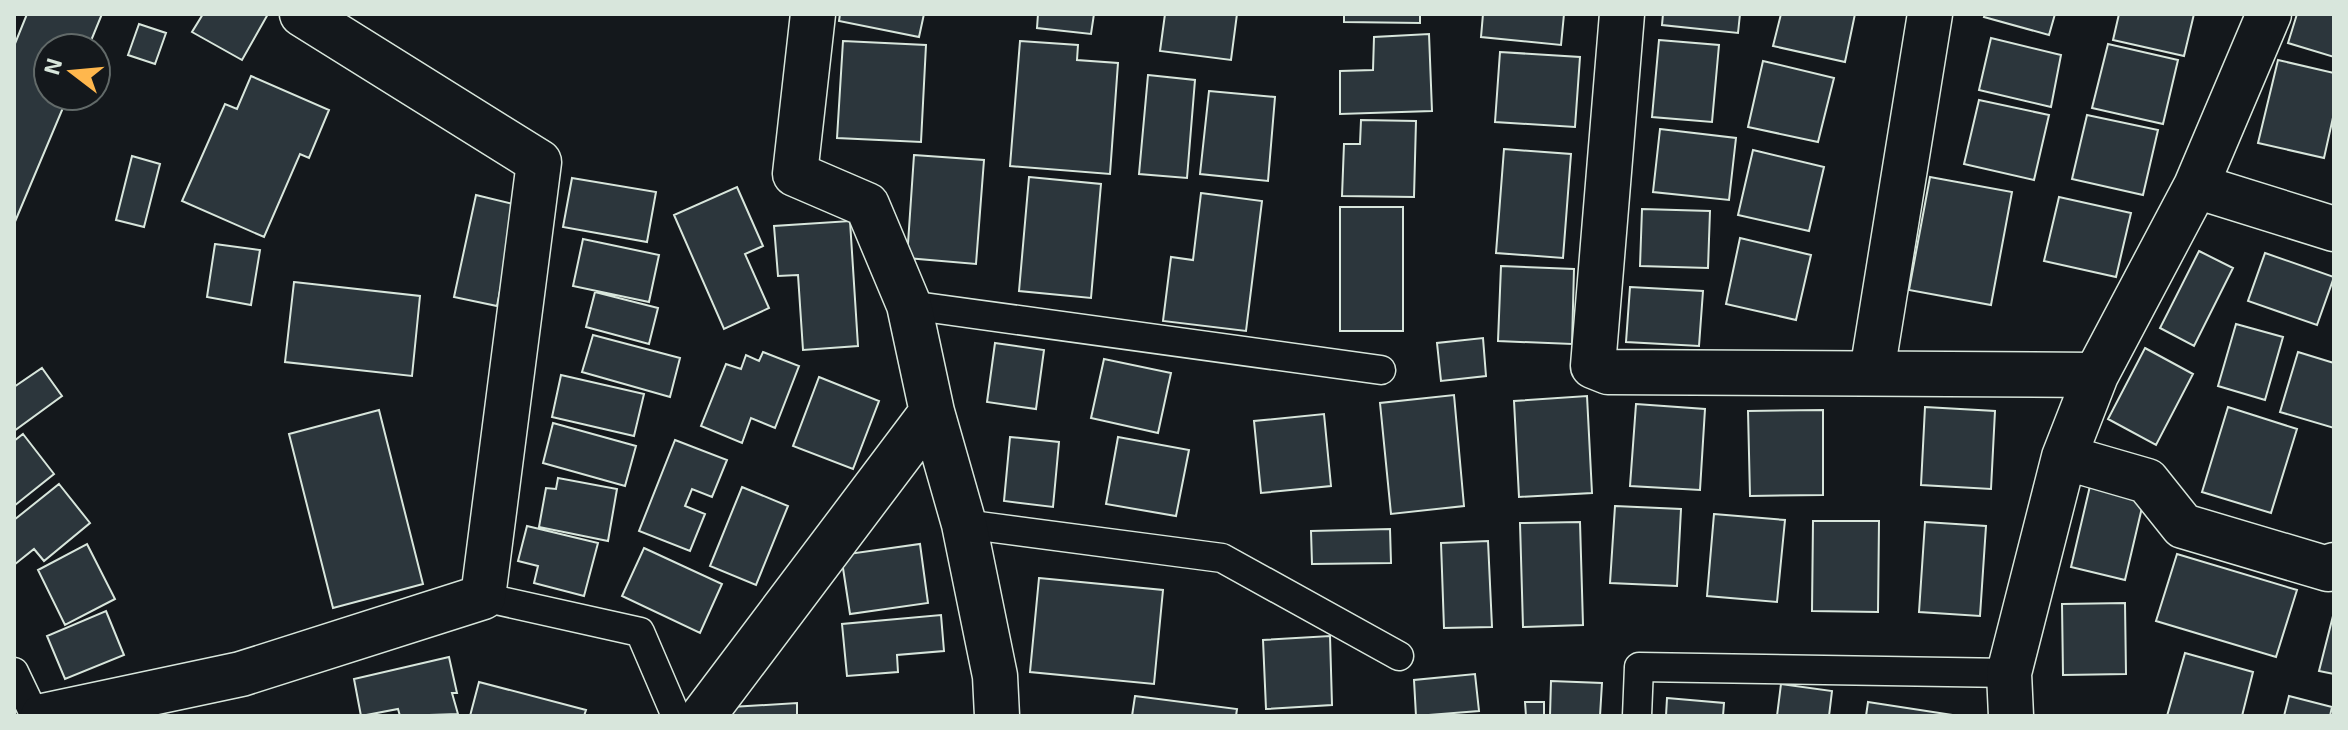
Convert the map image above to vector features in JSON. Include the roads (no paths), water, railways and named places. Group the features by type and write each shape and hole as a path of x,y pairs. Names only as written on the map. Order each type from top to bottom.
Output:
{"street":[{"path":"43,716 241,674 483,597 539,162 302,14"},
{"path":"813,14 795,174 867,205 909,305 932,412 964,524 995,676 997,716"},
{"path":"1622,14 1593,366 1608,372 2096,375"},
{"path":"1872,372 1930,14"},
{"path":"2011,716 2009,673 2064,457 2096,375 2196,186 2269,14"},
{"path":"2196,186 2334,229"},
{"path":"703,716 932,412"},
{"path":"2064,457 2147,481 2183,526 2328,569 2334,565"}],"lane":[{"path":"909,305 1381,370"},
{"path":"964,524 1222,558 1399,656"},
{"path":"483,597 640,632 676,716"},
{"path":"1637,716 1639,667 2009,673"},
{"path":"14,672 35,716"}]}
